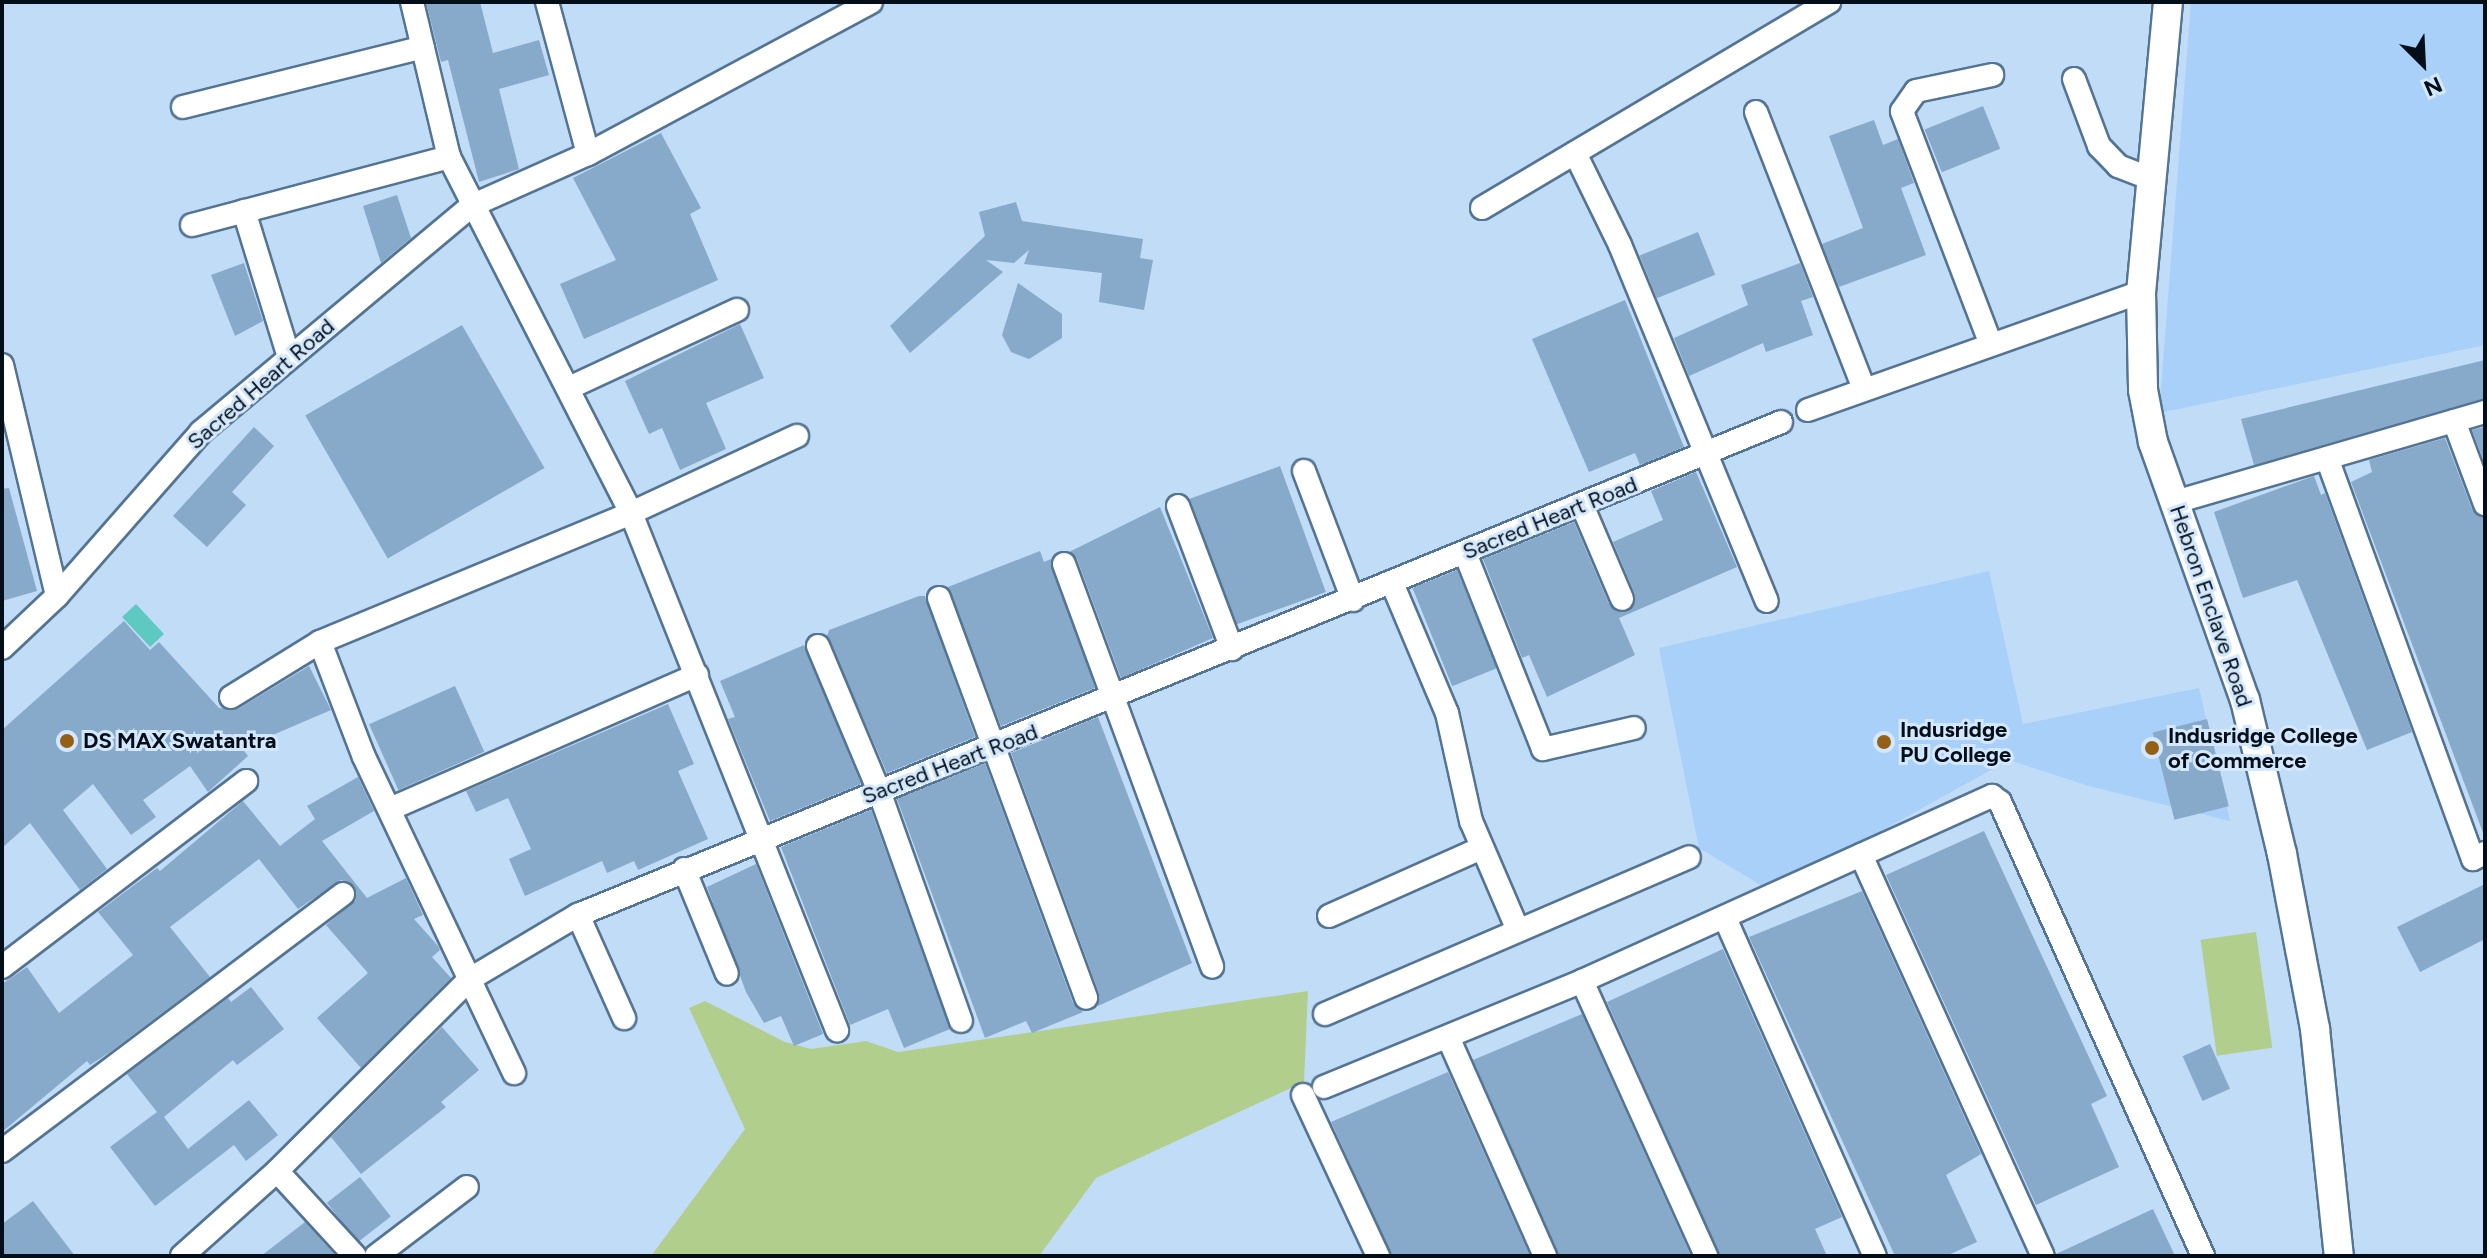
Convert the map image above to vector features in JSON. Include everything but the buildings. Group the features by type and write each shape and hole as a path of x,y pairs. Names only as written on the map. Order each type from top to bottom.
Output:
{"street":[{"path":"412,2 449,157 471,206 571,387 631,513 837,1030"},
{"path":"547,2 588,154"},
{"name":"Sacred Heart Road","path":"2,648 57,596 201,432 471,206 588,154 871,2"},
{"path":"1482,208 1829,2"},
{"name":"Hebron Enclave Road","path":"2168,2 2141,292 2143,390 2153,442 2245,700 2282,854 2315,1029 2339,1256"},
{"path":"183,107 423,47"},
{"path":"1990,342 1902,111 1916,91 1992,75"},
{"path":"2074,79 2099,146 2118,166 2152,179"},
{"path":"1756,112 1863,387"},
{"path":"1575,153 1620,245 1767,601"},
{"path":"192,225 449,157"},
{"path":"244,211 289,357"},
{"path":"1808,410 1863,387 2141,292"},
{"path":"571,387 737,310"},
{"path":"2,365 57,596"},
{"path":"2175,502 2485,412"},
{"path":"2454,421 2485,504"},
{"name":"Sacred Heart Road","path":"182,1256 277,1171 470,979 578,915 761,836 994,748 1781,422"},
{"path":"231,697 320,642 631,513 797,436"},
{"path":"2327,458 2473,859 2485,853"},
{"path":"1304,471 1353,600"},
{"path":"1582,505 1622,599"},
{"path":"1178,506 1232,649"},
{"path":"1465,553 1543,749 1634,728"},
{"path":"1064,564 1212,967"},
{"path":"1392,583 1447,713 1471,821 1518,930"},
{"path":"939,598 1086,998"},
{"path":"320,642 364,757 514,1073"},
{"path":"818,646 879,791 961,1021"},
{"path":"390,809 697,675"},
{"path":"2,967 246,781"},
{"path":"1324,1087 1582,981 1981,798 2000,802 2203,1256"},
{"path":"1329,916 1482,848"},
{"path":"1861,855 2043,1256"},
{"path":"1325,1014 1689,857"},
{"path":"684,869 727,974"},
{"path":"2,1151 343,894"},
{"path":"578,915 624,1018"},
{"path":"1725,918 1875,1256"},
{"path":"1582,981 1706,1256"},
{"path":"1448,1037 1545,1256"},
{"path":"1303,1095 1378,1256"},
{"path":"277,1171 355,1256"},
{"path":"376,1256 467,1187"}],"shaded area":[{"path":"2191,2 2485,2 2485,345 2159,413"},
{"name":"Indusridge PU College","path":"1989,571 2023,724 2199,688 2230,821 2089,786 2009,760 1843,852 1764,887 1699,848 1659,648"},
{"path":"136,604 164,634 150,647 122,617"},
{"path":"2256,932 2272,1048 2217,1056 2201,940"},
{"path":"1308,991 1304,1082 1096,1178 1039,1256 651,1256 745,1129 689,1008 705,1001 785,1042 811,1049 866,1041 898,1052"}],"place":[{"name":"DS MAX Swatantra","path":"67,741"},
{"name":"Indusridge PU College","path":"1884,742"},
{"name":"Indusridge College of Commerce","path":"2152,748"}]}
